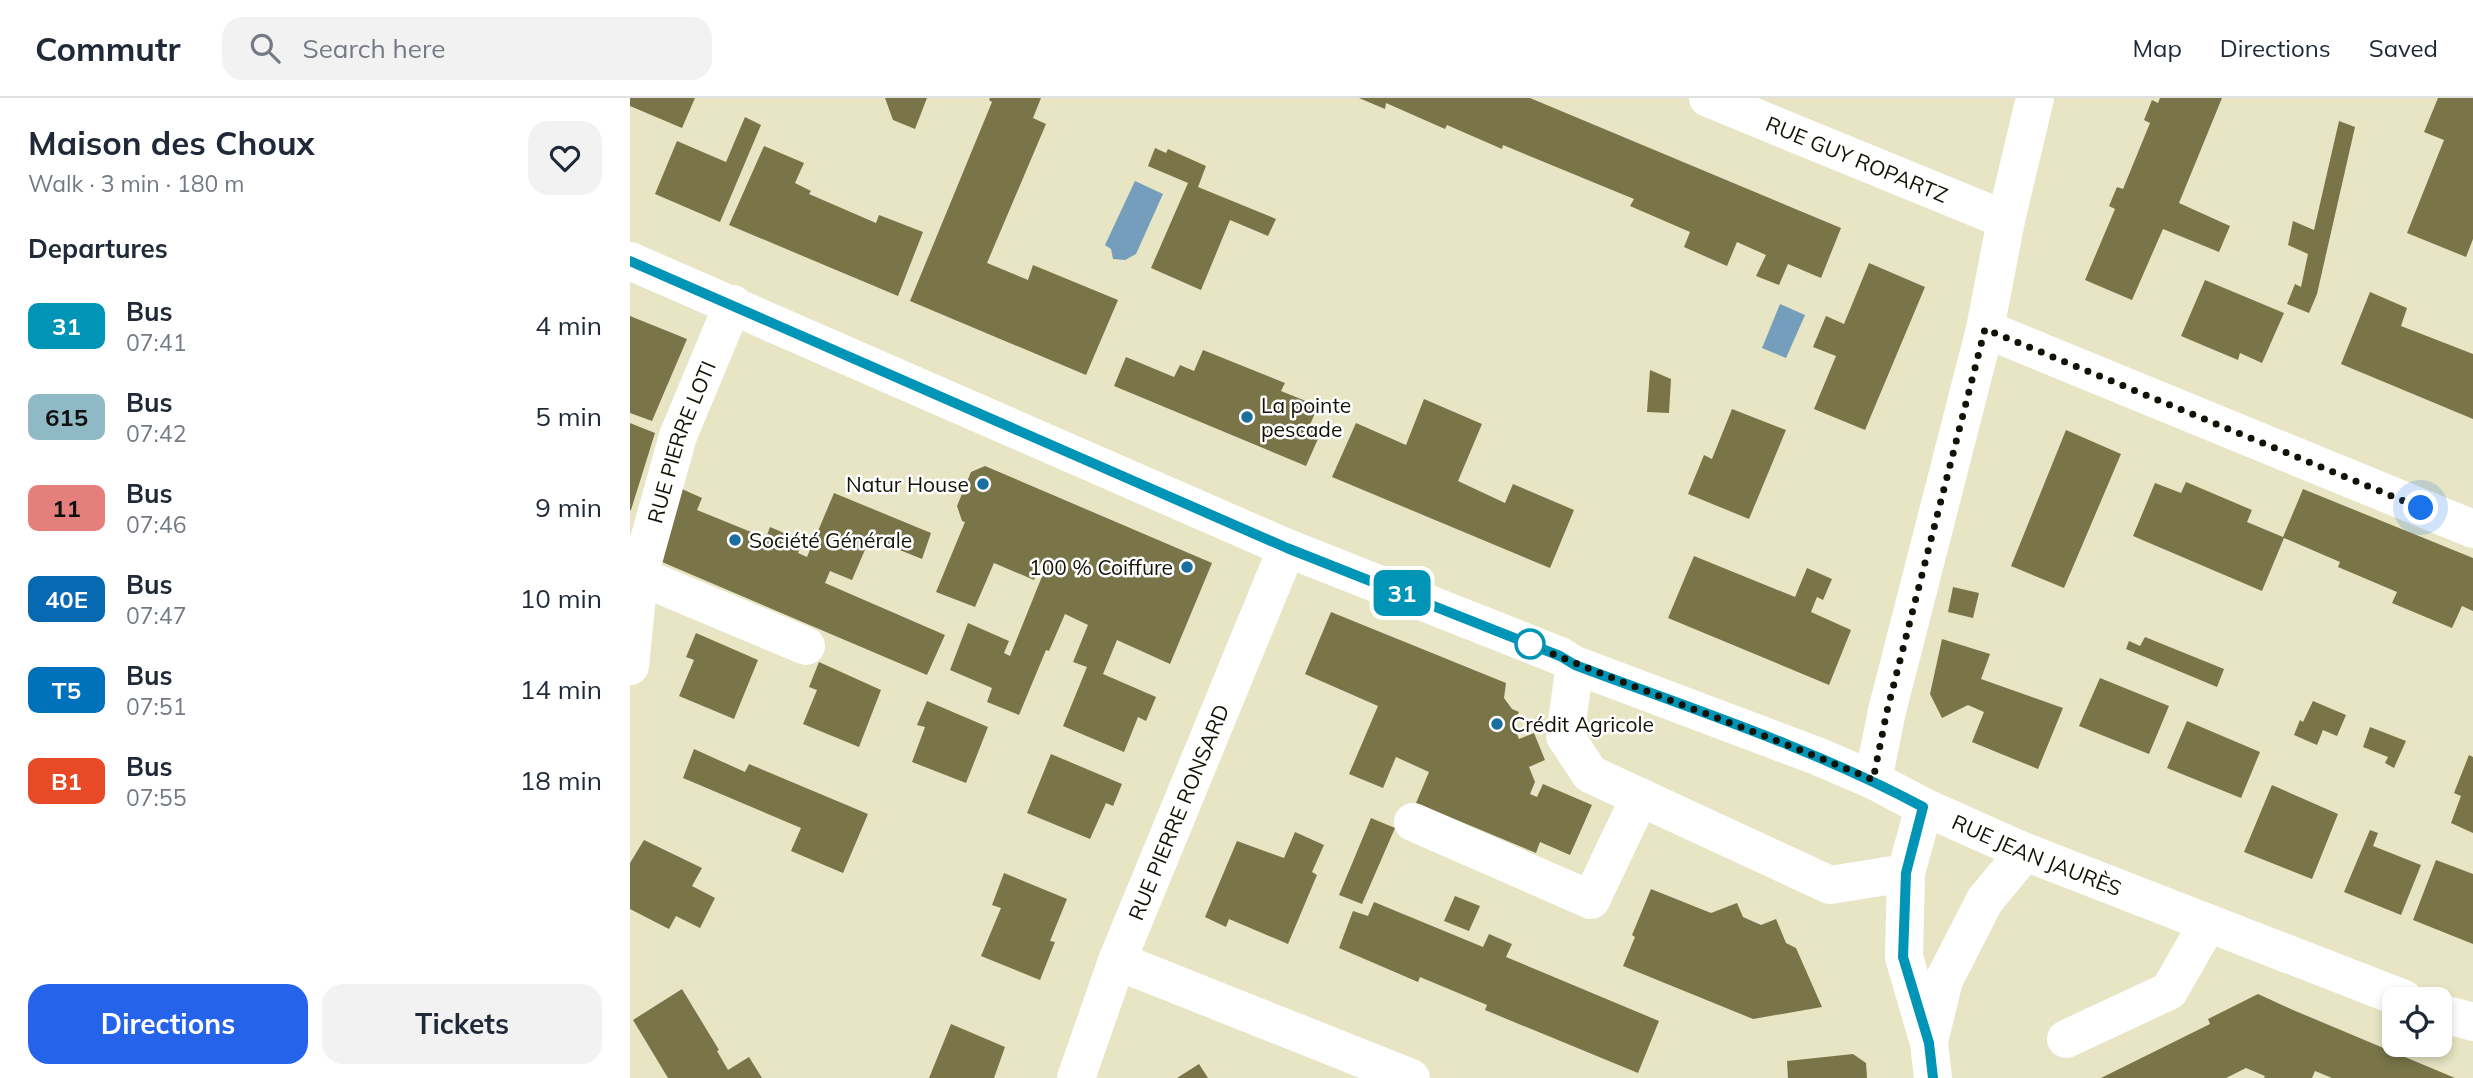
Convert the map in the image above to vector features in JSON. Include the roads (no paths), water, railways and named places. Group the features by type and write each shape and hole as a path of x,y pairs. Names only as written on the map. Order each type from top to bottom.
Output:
{"street":[{"name":"RUE GUY ROPARTZ","path":"1708,98 2006,220"},
{"path":"1873,780 1887,711 1985,329 2006,220 2035,98"},
{"name":"RUE JEAN JAURÈS","path":"630,261 1287,548 1548,651 1575,665 1818,756 2025,852 2382,990"},
{"name":"RUE PIERRE LOTI","path":"630,666 639,576 678,436 733,304"},
{"path":"1985,329 2473,529"},
{"name":"RUE PIERRE RONSARD","path":"1076,1078 1117,961 1287,548"},
{"path":"639,576 807,646"},
{"path":"1575,665 1565,736 1590,774 1830,885 1906,873"},
{"path":"1413,822 1591,900 1640,797"},
{"path":"1923,807 1906,873 1903,957 1931,1060"},
{"path":"1931,1060 1944,980 1985,900 2025,852"},
{"path":"2066,1040 2169,991 2208,923"},
{"path":"1117,961 1411,1078"},
{"path":"2452,1016 2473,1021"}],"water":[{"path":"1135,181 1163,194 1136,254 1125,260 1113,259 1111,249 1105,245"},
{"path":"1780,304 1805,315 1786,358 1762,348"}],"place":[{"name":"La pointe pescade","path":"1247,417"},
{"name":"Natur House","path":"983,484"},
{"name":"Société Générale","path":"735,540"},
{"name":"100 % Coiffure","path":"1187,567"},
{"name":"Crédit Agricole","path":"1497,724"}]}
